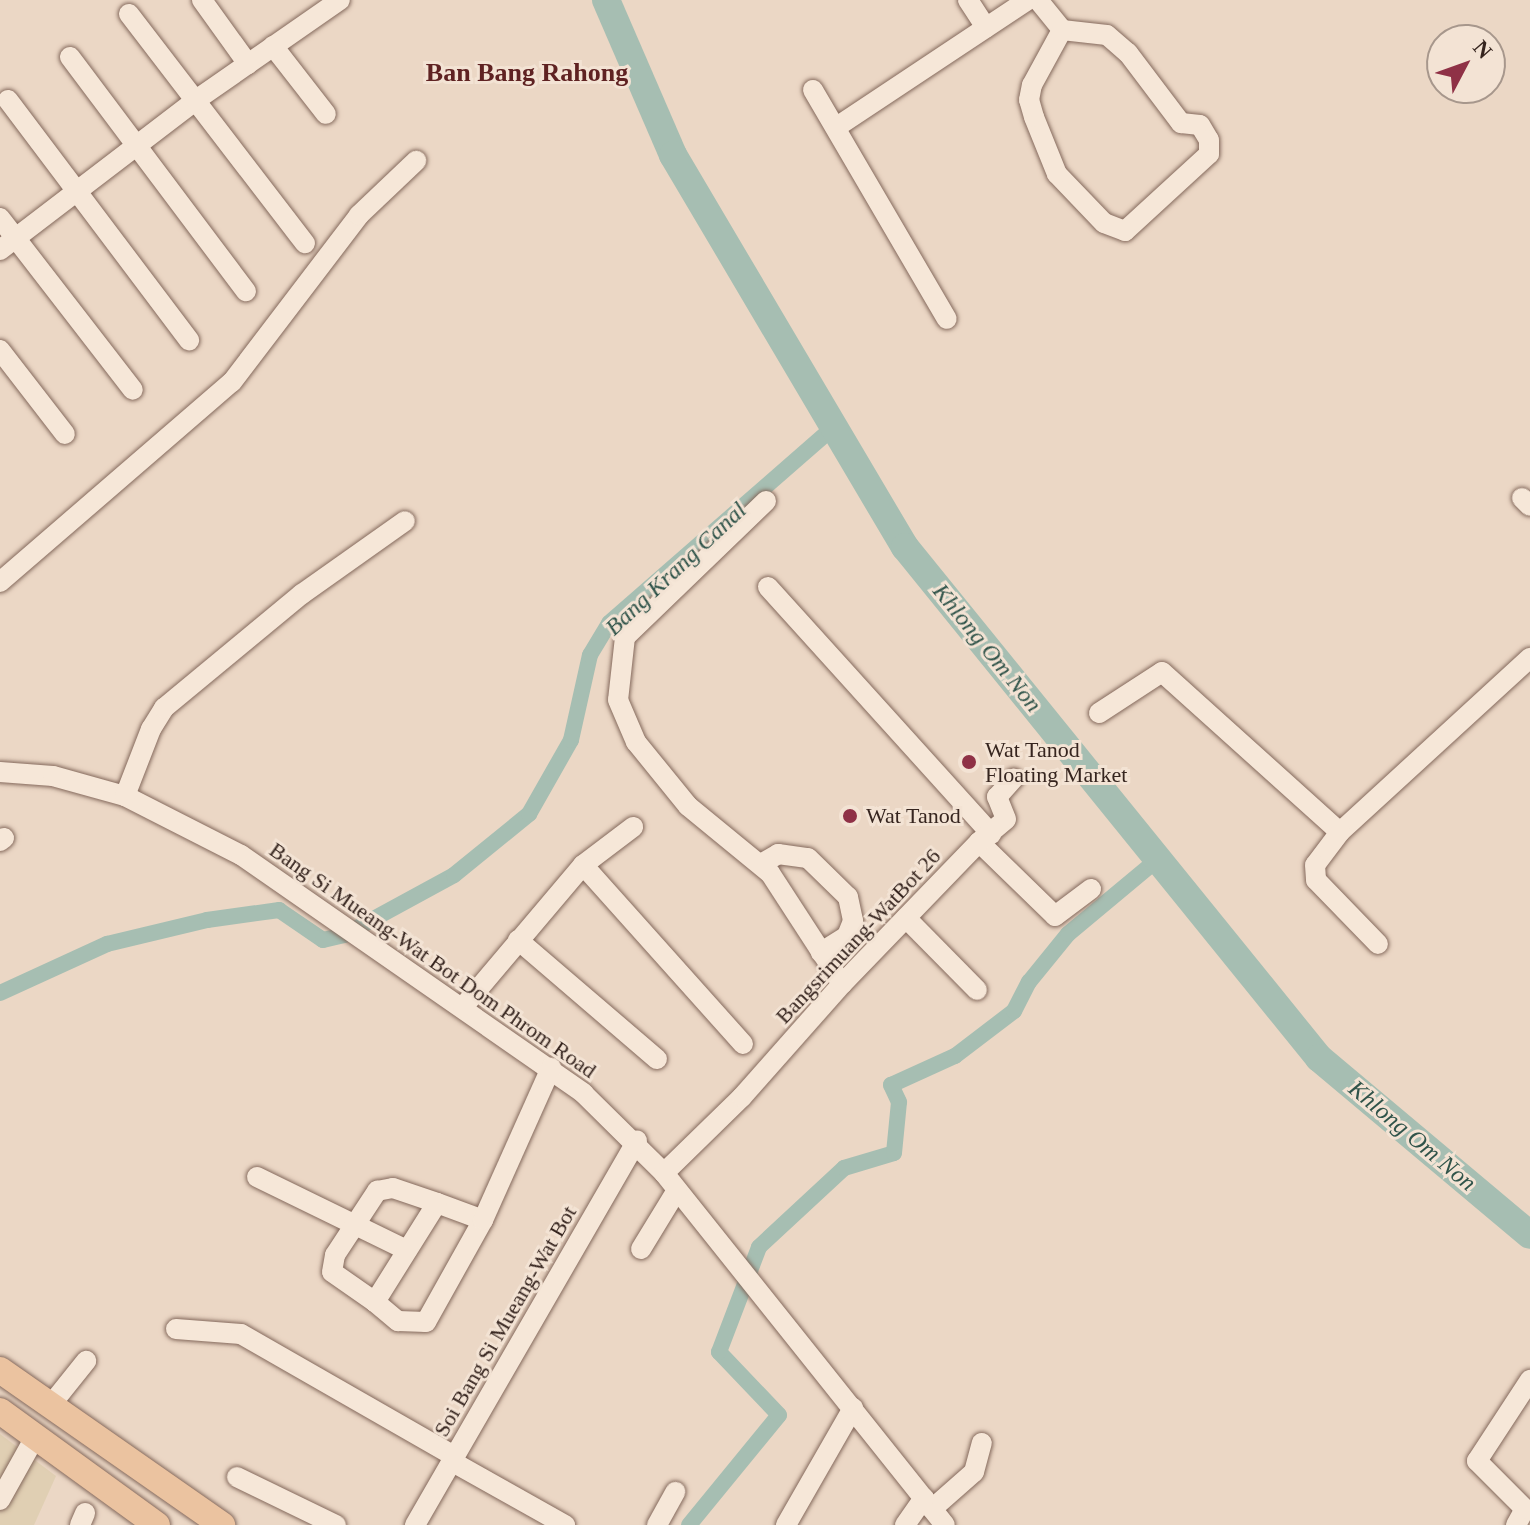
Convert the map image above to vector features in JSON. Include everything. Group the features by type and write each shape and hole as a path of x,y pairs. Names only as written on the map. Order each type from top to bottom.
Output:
{"main road":[{"path":"0,1370 222,1525"},
{"path":"0,1411 157,1525"}],"street":[{"path":"202,0 248,64"},
{"path":"968,0 986,28"},
{"path":"838,126 1028,0"},
{"path":"1038,0 1062,30"},
{"path":"8,244 196,100 332,2"},
{"path":"129,14 305,243"},
{"path":"1062,30 1097,30 1107,35 1128,53 1181,123 1200,125 1209,140 1209,154 1125,231 1104,223 1057,174 1034,117 1029,100 1032,85 1062,30"},
{"path":"273,46 326,114"},
{"path":"70,57 246,291"},
{"path":"813,90 838,126 947,319"},
{"path":"8,100 189,340"},
{"path":"0,582 232,382 359,215 416,161"},
{"path":"0,218 8,244 133,390"},
{"path":"0,350 65,434"},
{"path":"766,501 625,637 618,700 636,742 688,806 761,864 842,984"},
{"path":"125,796 151,729 164,708 302,594 405,521"},
{"path":"768,587 1055,916 1091,889"},
{"path":"1378,944 1316,880 1315,865 1340,832 1530,658"},
{"path":"1099,713 1162,672 1340,832"},
{"name":"Bang Si Mueang-Wat Bot Dom Phrom Road","path":"0,772 53,776 125,796 241,855 336,917 551,1068 637,1141 733,1256 934,1510"},
{"path":"985,838 1008,816 997,797 1014,778"},
{"path":"463,1007 583,865 633,827"},
{"name":"Bangsrimuang-WatBot 26","path":"664,1173 742,1097 842,984 985,838"},
{"path":"761,864 778,854 808,858 848,897 853,921 847,936 821,952"},
{"path":"583,865 743,1044"},
{"path":"906,918 977,990"},
{"path":"518,940 657,1059"},
{"path":"483,1220 386,1187 371,1198 329,1268 398,1321 422,1324 483,1220 551,1068"},
{"name":"Soi Bang Si Mueang-Wat Bot","path":"415,1525 637,1141"},
{"path":"257,1177 352,1228 407,1250"},
{"path":"641,1249 677,1190"},
{"path":"375,1302 437,1203"},
{"path":"176,1329 241,1334 565,1525"},
{"path":"50,1406 86,1361"},
{"path":"1524,1512 1477,1461 1530,1380"},
{"path":"786,1525 853,1408"},
{"path":"0,1500 35,1437"},
{"path":"905,1525 934,1510 974,1472 982,1443"},
{"path":"237,1477 336,1525"},
{"path":"657,1525 675,1492"}],"shaded area":[{"path":"0,1434 56,1476 34,1525 0,1525"}],"waterway":[{"name":"Khlong Om Non","path":"606,0 673,155 905,547 1319,1058 1530,1235"},
{"name":"Bang Krang Canal","path":"0,993 107,944 207,920 279,910 323,940 344,935 454,875 529,814 571,740 590,655 609,623 834,427"},
{"path":"689,1525 779,1415 719,1352 759,1247 844,1168 894,1153 899,1102 891,1085 955,1056 1014,1011 1029,982 1068,934 1158,859"}],"place":[{"name":"Wat Tanod Floating Market","path":"969,762"},
{"name":"Wat Tanod","path":"850,816"}],"district":[{"name":"Ban Bang Rahong","path":"527,73"}]}
